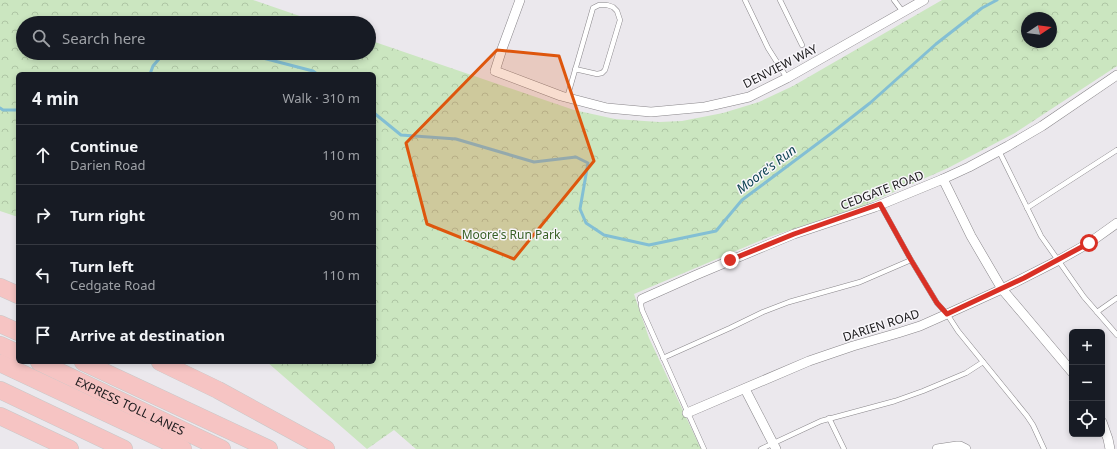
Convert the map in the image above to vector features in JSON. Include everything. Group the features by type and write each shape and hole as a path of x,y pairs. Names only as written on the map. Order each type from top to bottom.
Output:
{"highway":[{"path":"0,287 16,294"},
{"path":"0,324 16,331"},
{"path":"0,345 16,352"},
{"name":"EXPRESS TOLL LANES","path":"0,363 182,449"},
{"name":"EXPRESS TOLL LANES","path":"43,364 222,449"},
{"path":"86,364 269,449"},
{"path":"164,364 218,390 326,449"},
{"path":"0,374 160,449"},
{"path":"0,390 124,449"},
{"path":"0,416 70,449"}],"street":[{"name":"DENVIEW WAY","path":"520,0 506,36 496,71 567,98 607,108 651,112 705,107 749,97 787,78 924,0"},
{"name":"CEDGATE ROAD","path":"642,299 696,274 794,234 880,204 969,167 1042,126 1117,75"},
{"path":"943,179 971,236 1002,289 1069,368"},
{"name":"DARIEN ROAD","path":"687,413 809,361 853,346 906,331 947,314 1002,289 1059,260 1089,243 1117,223"},
{"path":"745,388 774,446"},
{"path":"1105,430 1110,449"},
{"path":"937,449 944,447 963,448"}],"lane":[{"path":"745,0 768,48 787,78"},
{"path":"780,0 802,45"},
{"path":"894,0 903,12"},
{"path":"567,98 575,69 593,8 599,5 613,7 617,10 620,20 605,70 602,73 596,74 575,69"},
{"path":"1027,208 1117,150"},
{"path":"999,151 1041,236 1084,297 1117,334"},
{"path":"880,204 937,303 1027,416 1033,425 1044,449"},
{"path":"663,358 763,312 789,302 860,282 911,260"},
{"path":"1097,312 1117,298"},
{"path":"642,299 642,310 704,449"},
{"path":"761,449 774,446 813,424 829,418 895,401 924,391 966,373 983,362"},
{"path":"829,418 844,449"}],"highlighted area":[{"path":"497,50 559,56 594,161 514,259 427,224 406,143"}],"green space":[{"name":"Moore's Run Park","path":"0,0 253,0 300,16 16,16 16,60 376,60 376,42 574,110 615,119 659,122 682,121 723,113 759,102 793,86 942,0 1117,0 1117,66 1015,133 948,168 860,207 769,237 634,294 649,338 701,449 416,449 394,430 367,449 269,364 376,364 376,72 16,72 16,216 0,211"}],"waterway":[{"name":"Moore's Run","path":"376,115 401,135 456,139 534,162 576,157 588,163 580,209 586,223 604,235 649,245 716,231 742,200 870,103 936,44 982,8 997,0"},
{"name":"Moore's Run","path":"151,72 153,66 158,60"},
{"name":"Moore's Run","path":"271,60 314,72"},
{"name":"Moore's Run","path":"0,108 3,110 16,110"}],"route":[{"path":"730,260 794,234 880,204 937,303 947,314 1024,278 1089,243"}]}
